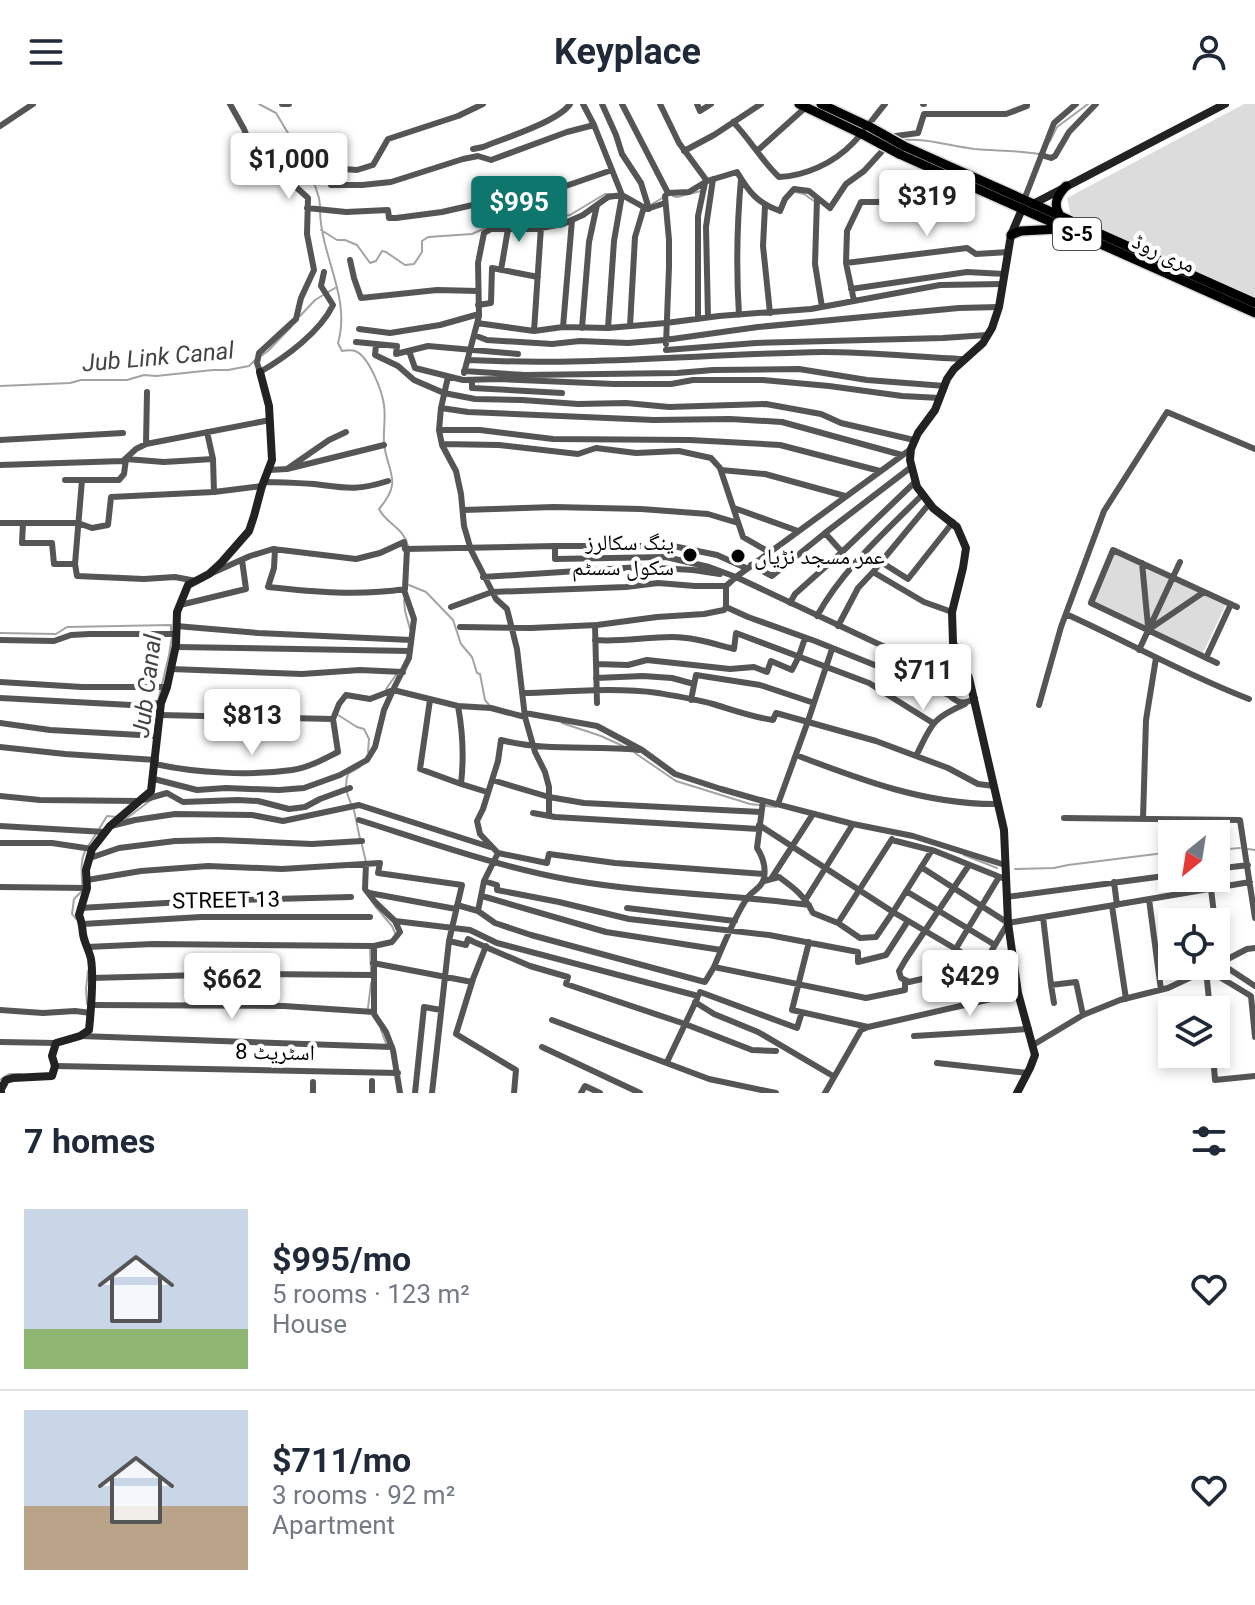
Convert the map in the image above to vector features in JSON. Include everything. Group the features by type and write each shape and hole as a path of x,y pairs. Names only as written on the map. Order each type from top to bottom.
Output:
{"main road":[{"name":"مری روڈ","path":"823,104 902,150 973,184 1061,217 1255,313"},
{"path":"1017,1093 1035,1055 1018,993 1008,923 1002,878 1005,865 1004,830 975,698 953,643 952,612 966,548 953,522 929,504 915,482 910,468 912,445 935,410 954,369 983,343 987,335 999,307 1011,235 1026,205 1225,104"},
{"name":"مری روڈ","path":"802,106 867,131"},
{"path":"1061,217 1056,201 1066,186"},
{"name":"مری روڈ","path":"1026,205 1064,228 1207,287 1255,303"},
{"path":"1011,235 1064,228"},
{"path":"1,1090 6,1080 13,1078 52,1076 55,1066 52,1056 56,1043 89,1030 90,955 79,915 87,884 86,870 91,853 107,829 151,791 161,703 176,647 177,612 188,585 209,574 249,531 272,460 269,406 260,372"}],"street":[{"path":"0,126 33,104"},
{"path":"230,104 256,159 284,176 308,198 307,234 314,270 301,298 296,319 259,353 257,363 260,372 282,359 326,318 333,305 321,286 324,272"},
{"path":"282,104 289,104"},
{"path":"329,168 357,170 373,165 388,139 458,116 483,104"},
{"path":"473,149 544,122 566,111 570,104"},
{"path":"583,104 622,195 614,241 608,328"},
{"path":"602,104 622,154 641,183 646,208 635,237 630,326"},
{"path":"622,104 668,193"},
{"path":"673,104 662,107 684,151 708,181"},
{"path":"697,104 700,111 711,104"},
{"path":"684,151 761,104"},
{"path":"733,122 779,177 792,176 826,163 849,147 885,104"},
{"path":"668,193 689,192 708,181 737,172 746,188 765,206 780,211 794,189 809,191 830,208 846,184 864,171 898,135 918,133 924,114 923,104"},
{"path":"1026,205 1054,123 1076,104"},
{"path":"924,114 1006,114 1028,105"},
{"path":"757,151 802,106"},
{"path":"1041,155 1055,156 1088,106"},
{"path":"331,185 391,182 463,159 478,156 491,160 594,125"},
{"path":"307,208 346,212 388,210 389,218 396,218 557,189 612,170"},
{"path":"739,315 736,234 741,179"},
{"path":"708,181 708,317"},
{"path":"698,319 698,216 708,181"},
{"path":"854,301 846,263 847,231 861,202 966,202 973,184"},
{"path":"667,359 669,254 665,196 668,193"},
{"path":"463,380 479,314 478,263 484,233 491,229 563,224 583,215 608,197 622,195 646,208 665,203"},
{"path":"817,199 815,264 822,307"},
{"path":"582,328 589,242 597,205"},
{"path":"765,206 763,246 770,313"},
{"path":"563,327 572,220"},
{"path":"534,331 541,227"},
{"path":"501,270 508,229"},
{"path":"846,263 967,248 976,254 1009,252"},
{"path":"350,260 361,298 437,290 478,291"},
{"path":"478,305 491,303 492,268 538,277"},
{"path":"851,289 967,272 1004,279"},
{"path":"477,323 534,331 563,327 608,328 822,307 940,285 1004,279"},
{"path":"474,335 487,340 552,344 580,341 628,343 758,327 999,307"},
{"path":"359,329 390,333 440,325 479,314"},
{"path":"666,350 756,343 987,335"},
{"path":"356,342 397,346 396,354 428,346 518,354"},
{"path":"376,345 375,355 398,366 414,380 444,393 475,399 669,407 766,404 821,414 912,445 726,586 658,583 492,592 451,607"},
{"path":"409,351 415,368 463,380 614,384 763,380 940,398"},
{"path":"468,360 667,359 826,352 964,359"},
{"path":"464,371 525,375 799,369 867,380 945,386"},
{"path":"448,377 439,430 442,444 456,471 470,548 496,599 507,609 517,649 525,715 549,787 549,815"},
{"path":"472,380 472,388 562,393"},
{"path":"146,444 147,392"},
{"path":"441,408 468,412 654,420 782,422 902,455"},
{"path":"1039,705 1066,614 1104,511 1167,412 1255,449"},
{"path":"65,480 119,480 132,451 146,444 270,420"},
{"path":"439,430 480,430 553,439 780,445 880,471"},
{"path":"207,432 213,459 214,492"},
{"path":"287,469 346,432"},
{"path":"0,440 123,433"},
{"path":"442,444 499,445 578,454 596,448 636,453 679,451 711,458 721,470 743,537 769,552"},
{"path":"269,470 287,469 384,445"},
{"path":"0,465 126,459 164,462 213,459"},
{"path":"764,590 772,576 910,468"},
{"path":"721,470 765,474 845,496"},
{"path":"82,480 75,564 77,576 175,577 196,581"},
{"path":"0,523 78,523 92,528 108,525 111,497 214,492 263,484 314,484 344,489 388,481"},
{"path":"790,603 795,594 915,482"},
{"path":"817,616 828,595 922,495"},
{"path":"838,626 858,588 929,504"},
{"path":"463,510 554,507 641,509 708,514 738,523"},
{"path":"734,508 798,531"},
{"path":"881,562 908,579 953,522"},
{"path":"23,523 22,543 52,543 54,564 75,564"},
{"path":"825,533 842,552"},
{"path":"154,779 197,790 279,790 304,788 340,775 367,760 375,747 384,710 410,651 414,619 404,590 407,549 404,542 356,559 275,549 209,574"},
{"path":"555,546 555,559 666,557 709,567 921,664 946,669 961,661"},
{"path":"407,549 673,546 717,555 772,576"},
{"path":"275,549 274,568 268,587 375,594 404,590"},
{"path":"1206,658 1234,605 1113,550 1091,603 1206,658 1217,663"},
{"path":"180,605 246,589 242,560"},
{"path":"1139,650 1180,562"},
{"path":"1142,563 1148,630"},
{"path":"483,577 640,567 693,570 736,577"},
{"path":"873,572 924,602 952,612"},
{"path":"460,627 595,625 704,614 722,611 726,607 726,586"},
{"path":"1148,630 1204,592"},
{"path":"726,607 965,704"},
{"path":"1066,614 1219,688 1249,699"},
{"path":"595,625 597,703"},
{"path":"0,640 54,641 71,635 176,630 411,640"},
{"path":"595,640 613,642 674,637 734,649 736,633 869,683 933,723"},
{"path":"282,634 282,648"},
{"path":"596,664 628,665 647,660 730,669 754,667 767,672 771,661 792,670 805,638"},
{"path":"176,647 410,651"},
{"path":"778,804 832,649"},
{"path":"1143,819 1145,735 1156,658"},
{"path":"171,669 302,674 360,670 403,672"},
{"path":"691,700 696,675 740,681 814,703"},
{"path":"596,678 643,676 672,678 694,684"},
{"path":"0,682 82,687 167,687"},
{"path":"0,747 156,762 184,770 294,770 338,752 333,719 346,695 370,699 393,690 458,706 491,708 597,726 642,750 675,774 894,836 1002,878 981,905 940,975"},
{"path":"522,693 597,690 658,693 761,718 773,720 776,713 876,741 948,768 978,784 994,786"},
{"path":"0,698 131,705 161,703"},
{"path":"916,756 933,723 942,714 975,698"},
{"path":"430,700 420,769 487,792"},
{"path":"458,706 462,727 461,784"},
{"path":"160,715 333,719"},
{"path":"0,723 50,730 158,736"},
{"path":"496,850 480,834 477,821 498,761 501,740 562,749 591,746 642,750"},
{"path":"796,755 864,781 945,802 998,804"},
{"path":"492,780 549,797 584,803 761,812"},
{"path":"0,796 40,800 139,801 167,793 183,802 248,800 289,809 305,807 350,788"},
{"path":"760,800 763,801 757,848 763,856 766,878"},
{"path":"0,826 107,829 135,820 175,814 252,815 283,821 359,805 496,850 547,863 549,854 779,877 798,890 813,913 838,923 860,938 876,937 932,850"},
{"path":"533,813 596,820 759,827 792,845 979,966"},
{"path":"667,1062 748,897 792,845 813,814"},
{"path":"1064,818 1240,820 1255,918"},
{"path":"359,820 493,862 585,882 657,891 808,902"},
{"path":"808,902 825,867 853,824"},
{"path":"894,836 913,836 1005,865"},
{"path":"838,923 894,836"},
{"path":"0,843 52,843 91,853 175,841 312,844 362,841"},
{"path":"478,911 484,881 496,850"},
{"path":"0,887 87,884 141,871 208,866 282,869 380,863 378,873 462,885 449,941 432,1093"},
{"path":"87,947 182,944 374,946 392,942 400,932 395,921 365,889 366,864"},
{"path":"969,865 899,971 901,978 909,982 1013,958"},
{"path":"1230,867 1248,865"},
{"path":"921,867 1008,923 1192,892"},
{"path":"1006,897 1158,877"},
{"path":"484,881 497,885 497,890 629,919 731,930 858,952 858,962 886,955 908,921"},
{"path":"1114,882 1126,999"},
{"path":"1230,886 1250,882"},
{"path":"906,891 995,945"},
{"path":"368,892 478,911 495,923 531,935 705,982"},
{"path":"482,896 606,932 721,950"},
{"path":"80,908 351,897"},
{"path":"1149,899 1161,990"},
{"path":"627,908 735,921"},
{"name":"STREET 13","path":"83,924 201,917 370,917"},
{"path":"1043,917 1054,1003"},
{"path":"395,921 470,930 497,943 698,997 797,1028 802,1012"},
{"path":"983,1001 979,966 1008,923"},
{"path":"449,941 466,945 468,939 530,966 568,977 566,984 752,1050 776,1051"},
{"path":"809,942 792,1010 868,1027"},
{"path":"374,946 374,1012 392,1047 400,1093"},
{"path":"486,946 456,1034 516,1070 514,1093"},
{"path":"1230,958 1255,948"},
{"path":"373,963 472,982"},
{"path":"714,967 866,998 905,990 905,981"},
{"path":"91,978 241,974 373,975"},
{"path":"1230,975 1255,986"},
{"path":"1033,1045 1083,1015 1184,980"},
{"path":"1230,980 1251,996 1255,1037"},
{"path":"1051,985 1076,982 1083,1015"},
{"path":"825,1093 861,1030 1018,993"},
{"path":"698,997 714,1014 758,1032 833,1076"},
{"path":"0,1010 43,1013 91,1009 284,1006 374,1012"},
{"path":"415,1093 424,1007 441,1010"},
{"path":"552,1020 709,1079 773,1093"},
{"path":"914,1036 1029,1029"},
{"path":"80,1036 392,1047"},
{"path":"0,1042 56,1043"},
{"path":"542,1047 640,1093"},
{"path":"937,1063 1028,1073"},
{"name":"اسٹریٹ 8","path":"55,1066 398,1073"},
{"path":"1214,1068 1215,1080 1255,1076"},
{"path":"372,1081 372,1093"},
{"path":"313,1082 313,1093"},
{"path":"581,1093 585,1086 600,1093"}],"shaded area":[{"path":"1244,104 1255,104 1255,297 1071,216 1067,198"},
{"path":"1110,551 1226,604 1202,655 1087,602"}],"waterway":[{"path":"259,104 276,113 310,170 320,206"},
{"path":"1050,141 1057,127 1088,104"},
{"path":"903,140 1039,154"},
{"path":"673,196 701,191"},
{"path":"795,192 814,201"},
{"path":"321,230 337,240 357,245 370,263 376,261 382,251 405,265 414,264 422,252 422,241 428,237 472,234 496,223 570,215 605,194 611,194"},
{"path":"652,204 664,197"},
{"path":"320,212 325,246 339,294 341,326 338,343 342,351 353,350 365,360 378,383 384,405 384,444 392,484 379,509 406,539 408,546"},
{"name":"Jub Link Canal","path":"300,316 315,300 335,288"},
{"name":"Jub Link Canal","path":"261,356 291,327"},
{"name":"Jub Link Canal","path":"0,386 127,380 144,375 228,370 249,366 256,359"},
{"path":"409,585 426,592 453,620 461,644 480,674 485,700 490,706"},
{"path":"404,600 410,629"},
{"name":"Jub Canal","path":"0,633 56,634 67,627 171,625 171,631"},
{"name":"Jub Canal","path":"158,701 172,637"},
{"path":"386,689 396,675"},
{"path":"338,715 364,729 369,739 368,752"},
{"path":"562,723 623,746"},
{"path":"635,753 676,781 750,804 776,807"},
{"path":"351,804 346,789 347,778 348,774 360,767"},
{"name":"Jub Canal","path":"123,818 151,800"},
{"path":"354,810 360,839"},
{"name":"Jub Canal","path":"99,829 107,816 117,817"},
{"name":"Jub Canal","path":"88,846 96,834"},
{"path":"362,845 366,862"},
{"path":"1230,849 1240,848"},
{"path":"1248,849 1255,850"},
{"name":"Jub Canal","path":"82,884 85,851"},
{"path":"1015,869 1054,868 1158,854"},
{"path":"964,855 997,868"},
{"name":"Jub Canal","path":"76,919 72,914 74,899 83,890"},
{"path":"375,906 395,933"},
{"path":"371,972 370,950 373,949"},
{"name":"Jub Canal","path":"87,1004 88,971"},
{"path":"368,1008 371,983"},
{"path":"381,1030 387,1046"},
{"name":"Jub Canal","path":"0,1080 9,1074 21,1074"}],"place":[{"name":"ینگ سکالرز سکول سسٹم","path":"690,555"},
{"name":"عمر مسجد نڑیاں","path":"738,556"}]}
